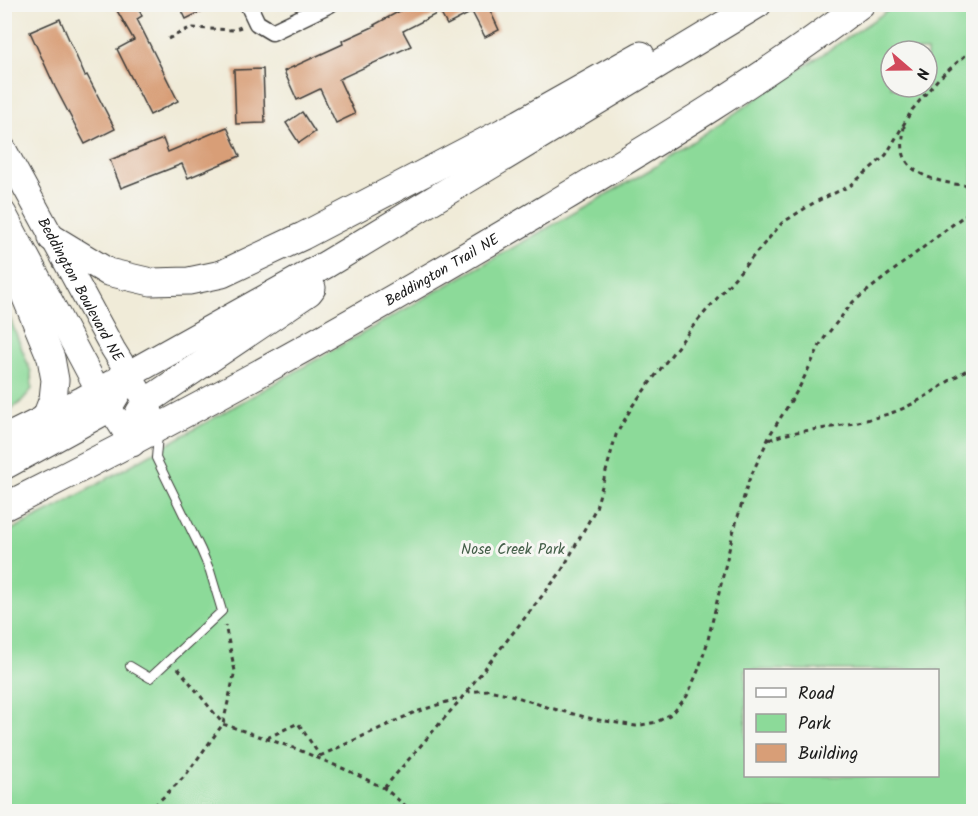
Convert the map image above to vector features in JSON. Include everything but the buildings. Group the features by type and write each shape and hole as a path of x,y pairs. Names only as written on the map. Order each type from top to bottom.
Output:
{"main road":[{"path":"4,466 94,417 103,399 129,374 327,264 758,4"},
{"name":"Beddington Trail NE","path":"4,507 144,450 158,428 428,278 605,173 777,65 861,4"},
{"path":"52,238 108,272 151,282 189,281 222,274 303,236 520,123 686,30 725,26"},
{"name":"Beddington Boulevard NE","path":"4,149 113,349 146,402 158,428"},
{"name":"Beddington Boulevard NE","path":"4,213 103,399 144,450"},
{"path":"4,245 51,358 55,380 46,417"},
{"path":"144,450 132,428 136,416 146,402 309,292 327,264"},
{"path":"4,438 46,417 103,399"}],"street":[{"path":"248,4 257,23 272,32 330,4"}],"lane":[{"path":"130,666 150,678 222,611 205,560 144,450"}],"path":[{"path":"168,39 190,28 233,30 257,23"},
{"path":"384,788 462,697 561,572 596,508 616,435 652,378 694,325 782,223 815,201 850,186 886,155 912,110 938,79 974,48"},
{"path":"904,124 902,145 908,163 925,176 947,184 974,186"},
{"path":"466,692 488,690 593,719 636,726 657,722 673,713 687,696 707,644 749,480 822,341 853,302 974,208"},
{"path":"768,441 779,436 836,426 897,411 935,391 974,366"},
{"path":"148,812 185,776 223,724 235,671 222,611"},
{"path":"174,658 178,671 223,724 322,760 384,788 413,812"},
{"path":"320,756 413,713 462,697"},
{"path":"267,739 298,723 322,760"}],"green space":[{"name":"Nose Creek Park","path":"896,5 973,5 973,811 5,812 5,533 61,505 653,168"},
{"path":"5,306 31,372 32,389 19,404 5,412"}]}
